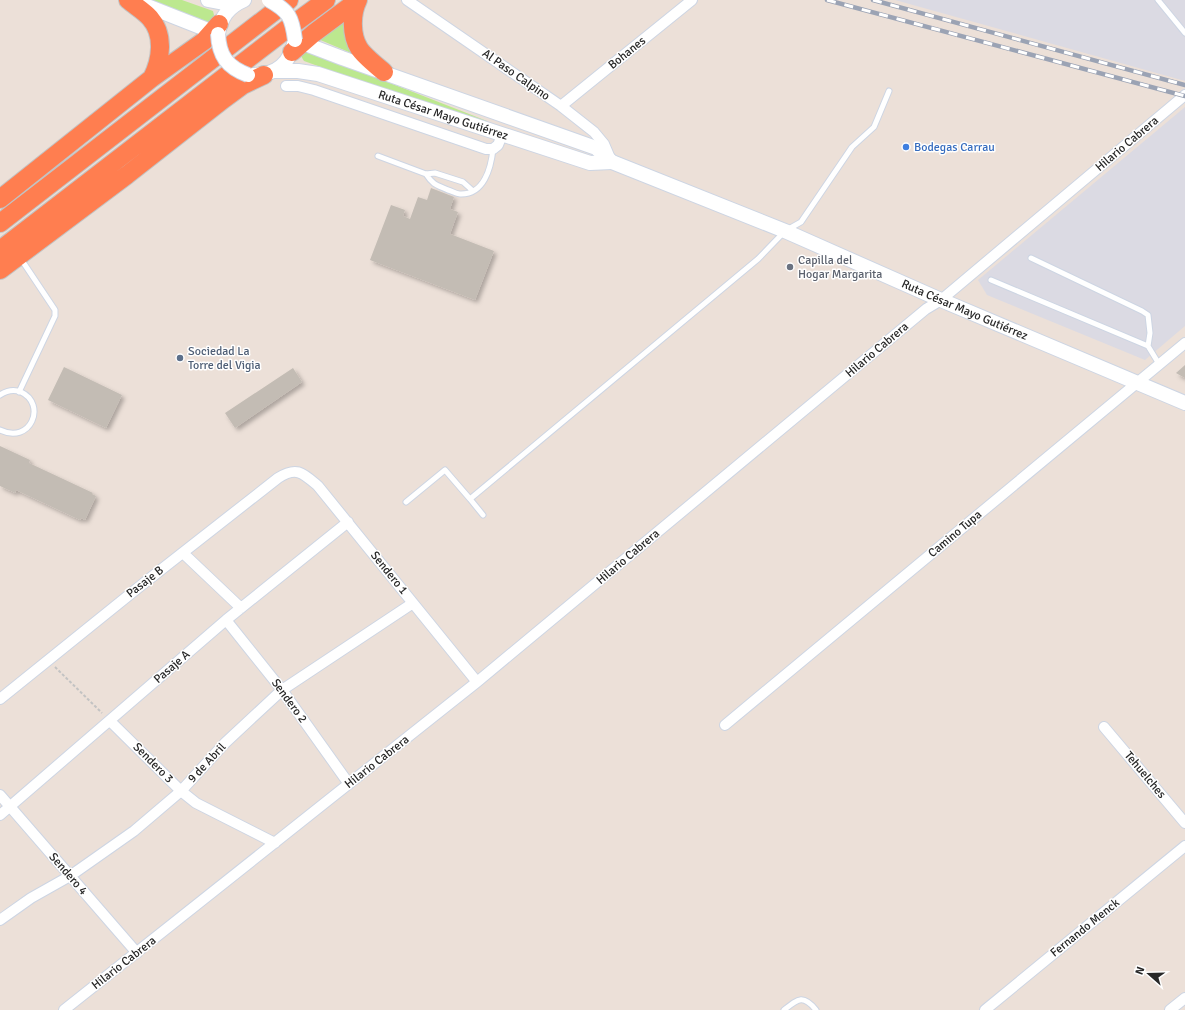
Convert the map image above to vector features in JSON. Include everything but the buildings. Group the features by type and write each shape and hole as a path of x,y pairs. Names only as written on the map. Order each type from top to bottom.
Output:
{"highway":[{"path":"128,0 150,18 155,25 158,34 160,51 159,60 152,78"},
{"path":"0,223 289,0"},
{"path":"0,250 326,0"},
{"path":"297,45 357,0"},
{"path":"357,0 353,22 355,36 360,49 384,72"},
{"path":"0,198 152,78 204,41 216,30"},
{"path":"0,270 243,85 262,74"}],"main road":[{"path":"131,0 216,30"},
{"path":"208,0 239,2"},
{"path":"239,2 225,13 216,30 222,56 238,71 262,74 285,63 297,45 293,22 283,8 269,0"},
{"name":"Ruta César Mayo Gutiérrez","path":"297,45 384,72 596,148 612,162 785,231 941,300 1185,403"},
{"name":"Ruta César Mayo Gutiérrez","path":"262,74 298,71 318,74 590,163 612,162"}],"street":[{"name":"Al Paso Calpino","path":"407,0 419,3 561,106 594,132 604,144 612,162"},
{"name":"Bohanes","path":"561,106 692,0"},
{"path":"286,86 298,86 314,90 486,149 493,149 498,145 502,135"},
{"name":"Hilario Cabrera","path":"64,1010 477,682 920,314 941,300 1185,95"},
{"name":"Camino Tupa","path":"725,725 1185,343"},
{"name":"Sendero 1","path":"294,471 306,476 318,486 477,682"},
{"name":"Pasaje B","path":"0,699 278,478 286,473 294,471"},
{"name":"Pasaje A","path":"0,815 226,620 348,522"},
{"path":"183,553 241,608"},
{"name":"9 de Abril","path":"0,920 31,898 70,876 134,832 181,791 225,743 282,690 413,603"},
{"name":"Sendero 2","path":"226,620 282,690 349,784"},
{"name":"Sendero 3","path":"110,721 181,791 196,803 275,843"},
{"name":"Tehuelches","path":"1104,727 1185,822"},
{"name":"Sendero 4","path":"0,795 137,953"},
{"name":"Fernando Menck","path":"985,1010 1185,846"},
{"path":"1170,1010 1185,998"}],"lane":[{"path":"1158,0 1185,33"},
{"path":"470,499 758,259 785,231 801,222 852,147 874,127 889,91"},
{"path":"426,174 432,183 459,194 473,191 480,187 484,181 492,160 493,149"},
{"path":"378,156 426,174 435,173 463,182 473,191"},
{"path":"19,256 55,310 55,316 19,392"},
{"path":"1031,258 1142,310 1148,315 1150,333 1148,346"},
{"path":"991,280 1148,346 1159,364"},
{"path":"0,395 10,391 19,392 32,402 34,410 33,418 23,431 16,434 7,433 0,430"},
{"path":"406,502 445,470 483,515"},
{"path":"784,1010 796,1000 802,999 810,1002 816,1010"}],"path":[{"path":"48,660 110,721"}],"shaded area":[{"path":"895,0 1185,0 1185,81"},
{"path":"1185,107 1185,326 1145,360 987,295 978,280"}],"green space":[{"path":"152,0 182,0 213,11 214,15 209,26"},
{"path":"343,15 352,48 351,53 318,39"},
{"path":"306,50 487,121 486,124 410,99 304,61 301,56 303,51"}],"railway":[{"path":"827,0 1185,96"},
{"path":"873,0 1185,85"}],"place":[{"name":"Bodegas Carrau","path":"906,147"},
{"name":"Capilla del Hogar Margarita","path":"790,267"},
{"name":"Sociedad La Torre del Vigia","path":"180,358"}]}
